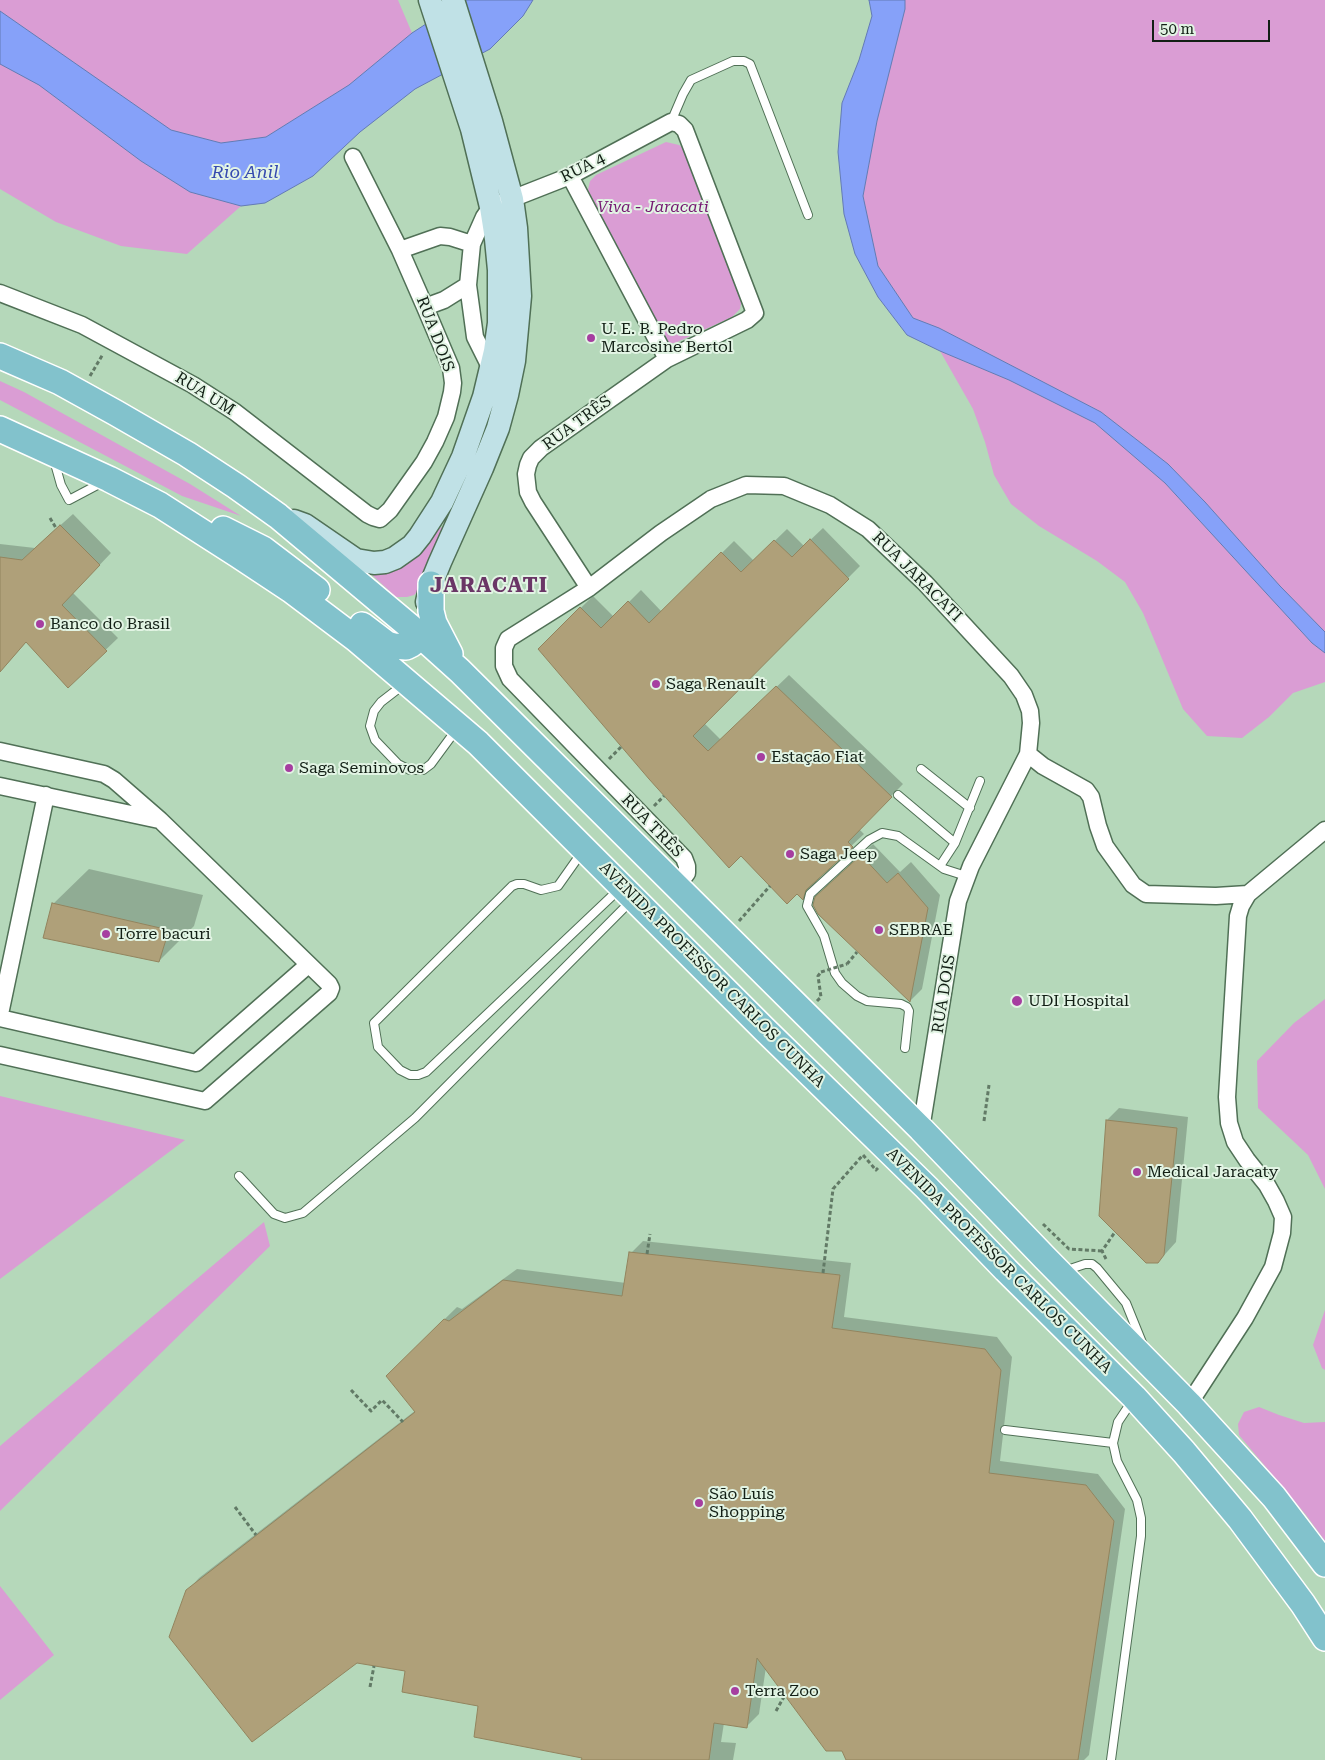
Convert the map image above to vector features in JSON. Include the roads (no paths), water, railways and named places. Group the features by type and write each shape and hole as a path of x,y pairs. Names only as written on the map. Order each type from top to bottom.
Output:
{"main road":[{"path":"430,0 482,125"},
{"path":"160,505 222,529 263,549 387,644 406,647 412,644 420,634 431,584 498,428 507,395 515,352 520,296 516,228 502,203 453,0"},
{"path":"278,516 305,525 356,560 366,563 384,562 403,553 422,534 438,509 463,457 484,397 491,369 499,323 496,239 502,203"},
{"name":"AVENIDA PROFESSOR CARLOS CUNHA","path":"0,356 60,382 186,454 236,486 278,516 420,634 460,671 921,1129 1189,1404 1274,1497 1325,1564"},
{"name":"AVENIDA PROFESSOR CARLOS CUNHA","path":"0,429 109,479 160,505 291,590 356,638 459,727 584,848 927,1188 1013,1277 1134,1397 1184,1452 1240,1519 1303,1604 1325,1638"},
{"path":"431,584 431,611 434,623 460,671"}],"street":[{"name":"RUA 4","path":"502,203 570,176 671,122"},
{"name":"RUA TRÊS","path":"589,588 533,502 526,483 528,465 541,448 667,359 754,316 755,313 755,308 685,130 679,124 671,122"},
{"name":"RUA DOIS","path":"353,157 400,250 451,368 452,392 446,417 424,462 390,510"},
{"path":"570,176 667,359"},
{"path":"491,369 476,337 471,315 468,285 472,244 484,217 502,203"},
{"path":"400,250 440,236 472,244"},
{"path":"425,307 444,300 468,285"},
{"name":"RUA UM","path":"0,293 82,325 194,385 235,412 373,517 380,518 390,510"},
{"name":"RUA JARACATI","path":"504,666 504,648 508,639 589,588 661,533 711,499 746,485 784,486 830,505 868,529 925,583 989,651 1011,676 1024,695 1030,711 1031,723 1028,754"},
{"name":"RUA TRÊS","path":"504,666 510,679 684,858 687,873 677,886"},
{"path":"559,769 578,749"},
{"path":"0,751 104,774 114,780 160,820 331,988 329,993 205,1101 0,1055"},
{"path":"1028,754 1043,766 1086,790 1091,797 1105,846 1133,885 1146,894 1216,896 1248,894"},
{"name":"RUA DOIS","path":"921,1129 958,901 966,876 1028,754"},
{"path":"0,786 160,820"},
{"path":"0,1014 46,795"},
{"path":"1189,1404 1245,1318 1273,1266 1282,1233 1283,1217 1276,1201 1267,1185 1235,1142 1229,1123 1227,1097 1237,923 1241,906 1248,894 1325,830"},
{"path":"0,1018 196,1063 308,965"}],"lane":[{"path":"671,122 691,80 733,60 744,61 750,64 808,215"},
{"path":"52,453 61,485 69,500 109,479"},
{"path":"406,682 382,702 374,711 371,721 375,740 398,764 410,770 423,770 431,764 459,727"},
{"path":"921,769 970,808"},
{"path":"940,866 956,843 980,781"},
{"path":"898,795 956,843"},
{"path":"904,1048 909,1012 907,1006 868,1001 857,996 842,983 835,973 824,936 807,906 810,894 869,840 882,833 898,836 940,866 966,876"},
{"path":"584,848 558,886 541,890 524,884 512,886 374,1023 378,1047 400,1070 410,1075 426,1072 612,896"},
{"path":"238,1176 274,1214 285,1218 303,1213 415,1118 623,909"},
{"path":"1110,1760 1141,1536 1138,1500 1117,1461 1113,1443 1118,1422 1134,1397"},
{"path":"1005,1430 1113,1443"}],"water":[{"name":"Rio Anil","path":"463,0 533,0 523,16 490,49 415,89 360,132 313,176 265,203 241,206 190,192 141,161 39,85 0,64 0,11 171,130 221,143 266,137 349,85 412,33"},
{"path":"869,0 905,0 905,9 877,121 863,196 878,266 913,318 939,328 1101,412 1168,464 1325,632 1325,653 1312,643 1165,483 1095,423 1009,380 907,335 878,297 855,254 844,214 838,152 842,103 859,60 872,16"}],"place":[{"name":"U. E. B. Pedro Marcosine Bertol","path":"591,338"},
{"name":"Banco do Brasil","path":"40,624"},
{"name":"Saga Renault","path":"656,684"},
{"name":"Estação Fiat","path":"761,757"},
{"name":"Saga Seminovos","path":"289,768"},
{"name":"Saga Jeep","path":"790,854"},
{"name":"SEBRAE","path":"879,930"},
{"name":"Torre bacuri","path":"106,934"},
{"name":"UDI Hospital","path":"1017,1001"},
{"name":"Medical Jaracaty","path":"1137,1172"},
{"name":"São Luís Shopping","path":"699,1503"},
{"name":"Terra Zoo","path":"735,1691"}],"district":[{"name":"JARACATI","path":"489,586"}],"park label":[{"name":"Viva - Jaracati","path":"653,207"}]}
